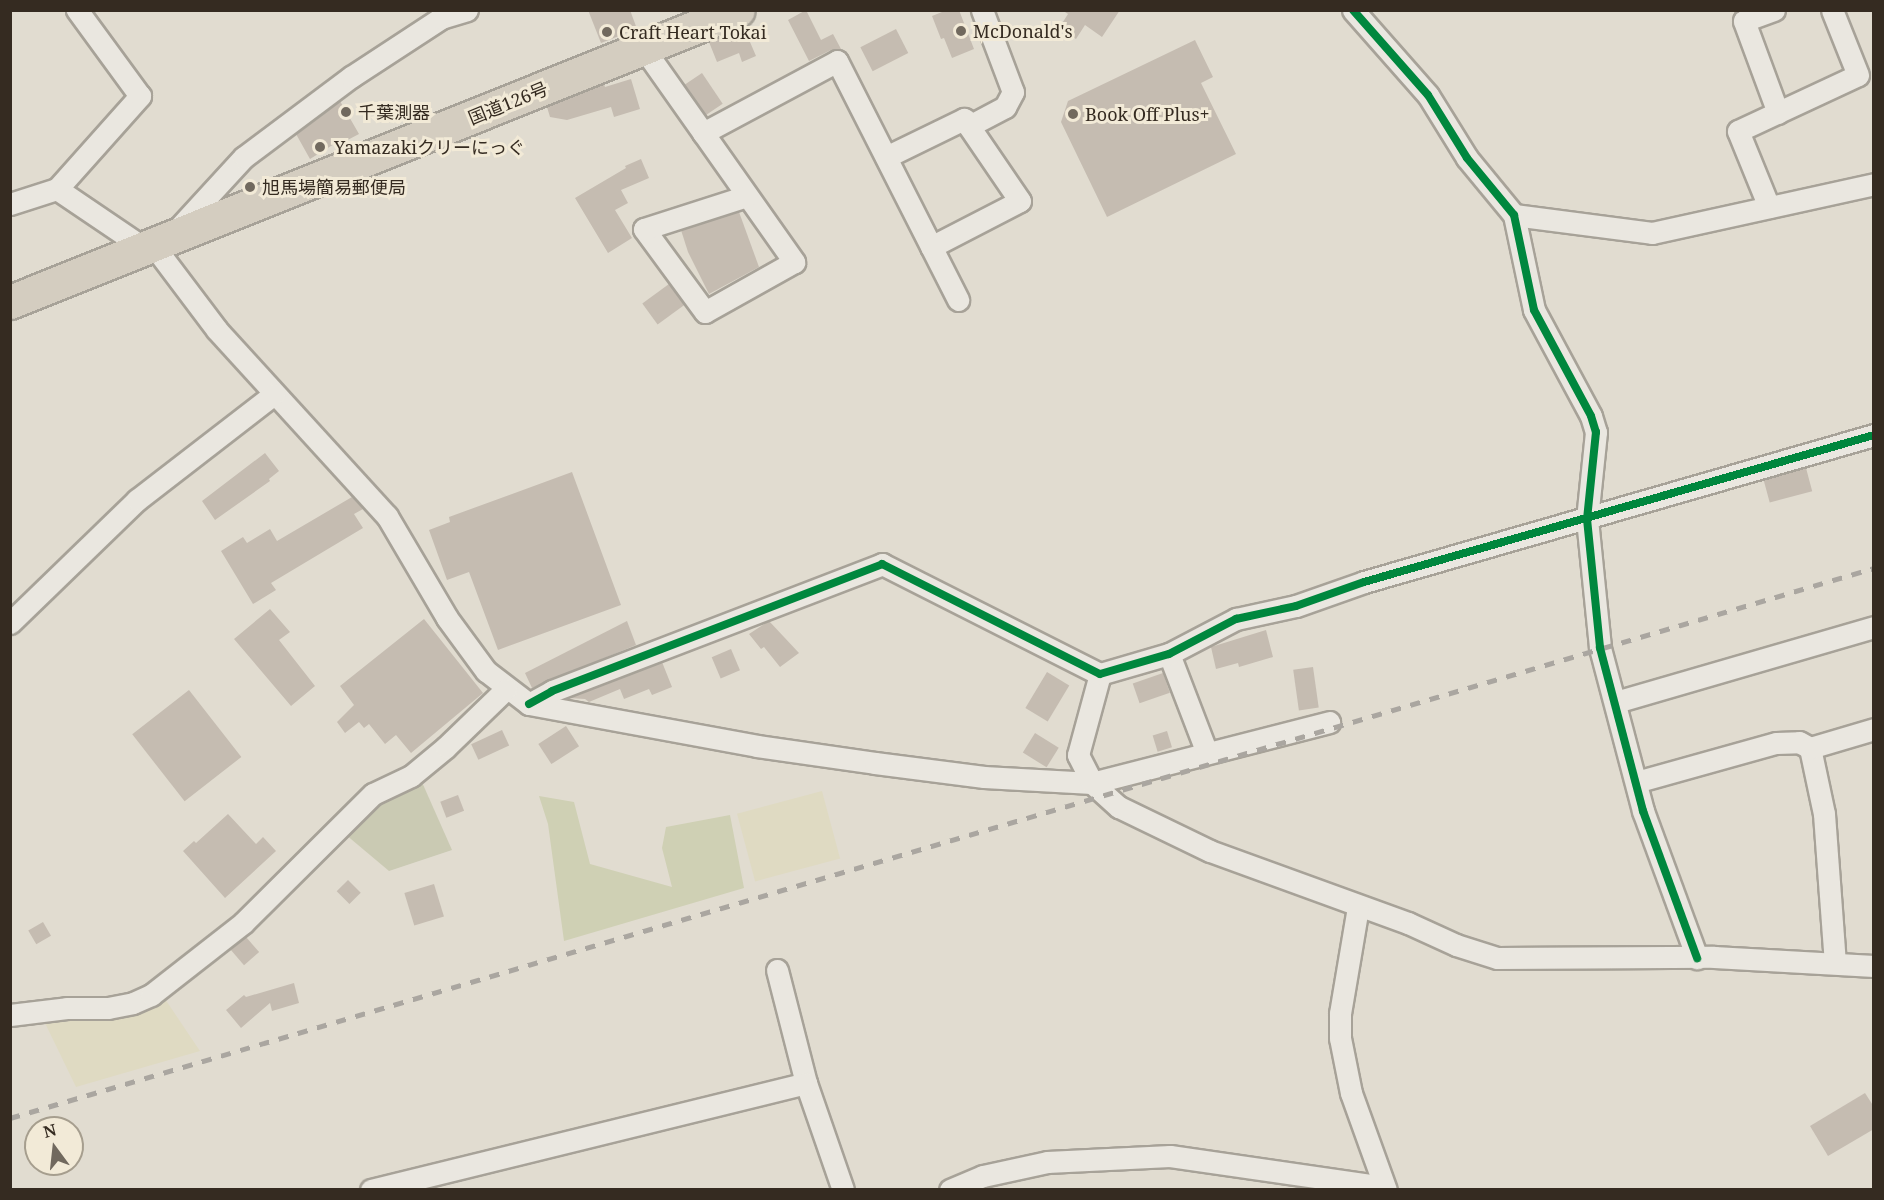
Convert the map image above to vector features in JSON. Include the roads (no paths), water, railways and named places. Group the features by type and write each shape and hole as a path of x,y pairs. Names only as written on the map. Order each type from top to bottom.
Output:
{"highway":[{"name":"国道126号","path":"10,302 738,10"}],"street":[{"path":"10,204 57,189 140,96 77,10"},
{"path":"156,244 244,157 351,77 441,18 467,10"},
{"path":"969,126 1005,107 1013,92 982,10"},
{"path":"1353,10 1428,95 1467,158 1514,215 1534,310 1591,416 1596,432 1587,519 1600,648 1643,811 1697,958"},
{"path":"1774,10 1744,21 1778,113"},
{"path":"1769,207 1738,131 1858,75 1832,10"},
{"path":"644,49 794,262 705,312 644,228 747,196"},
{"path":"703,133 837,61 958,300"},
{"path":"886,157 964,119 1020,201 931,247"},
{"path":"1514,215 1652,233 1874,184"},
{"path":"57,189 156,244 217,330 387,516 447,618 486,671 506,689 529,704 757,746 875,763 984,777 1092,783 1329,722"},
{"path":"10,623 137,500 274,394"},
{"path":"529,704 552,691 882,564 1100,674 1169,654 1236,619 1296,606 1365,582 1874,435"},
{"path":"1616,702 1874,627"},
{"path":"1169,654 1208,753"},
{"path":"1100,674 1078,755 1092,783 1119,807 1210,851 1358,907 1497,958 1697,958 1874,966"},
{"path":"10,1015 67,1008 108,1008 133,1003 151,995 243,923 373,794 411,776 446,747 506,689"},
{"path":"1636,782 1776,743 1799,742 1810,748 1874,729"},
{"path":"1810,748 1824,814 1835,963"},
{"path":"950,1190 983,1176 1047,1162 1170,1156 1385,1188 1351,1093 1340,1038 1340,1013 1358,907"},
{"path":"777,970 806,1083 843,1190"},
{"path":"371,1190 806,1083"}],"railway":[{"path":"10,1118 1874,568"}],"place":[{"name":"McDonald's","path":"961,31"},
{"name":"Craft Heart Tokai","path":"607,32"},
{"name":"千葉測器","path":"346,112"},
{"name":"Book Off Plus+","path":"1073,114"},
{"name":"Yamazakiクリーにっぐ","path":"320,147"},
{"name":"旭馬場簡易郵便局","path":"250,187"}]}
